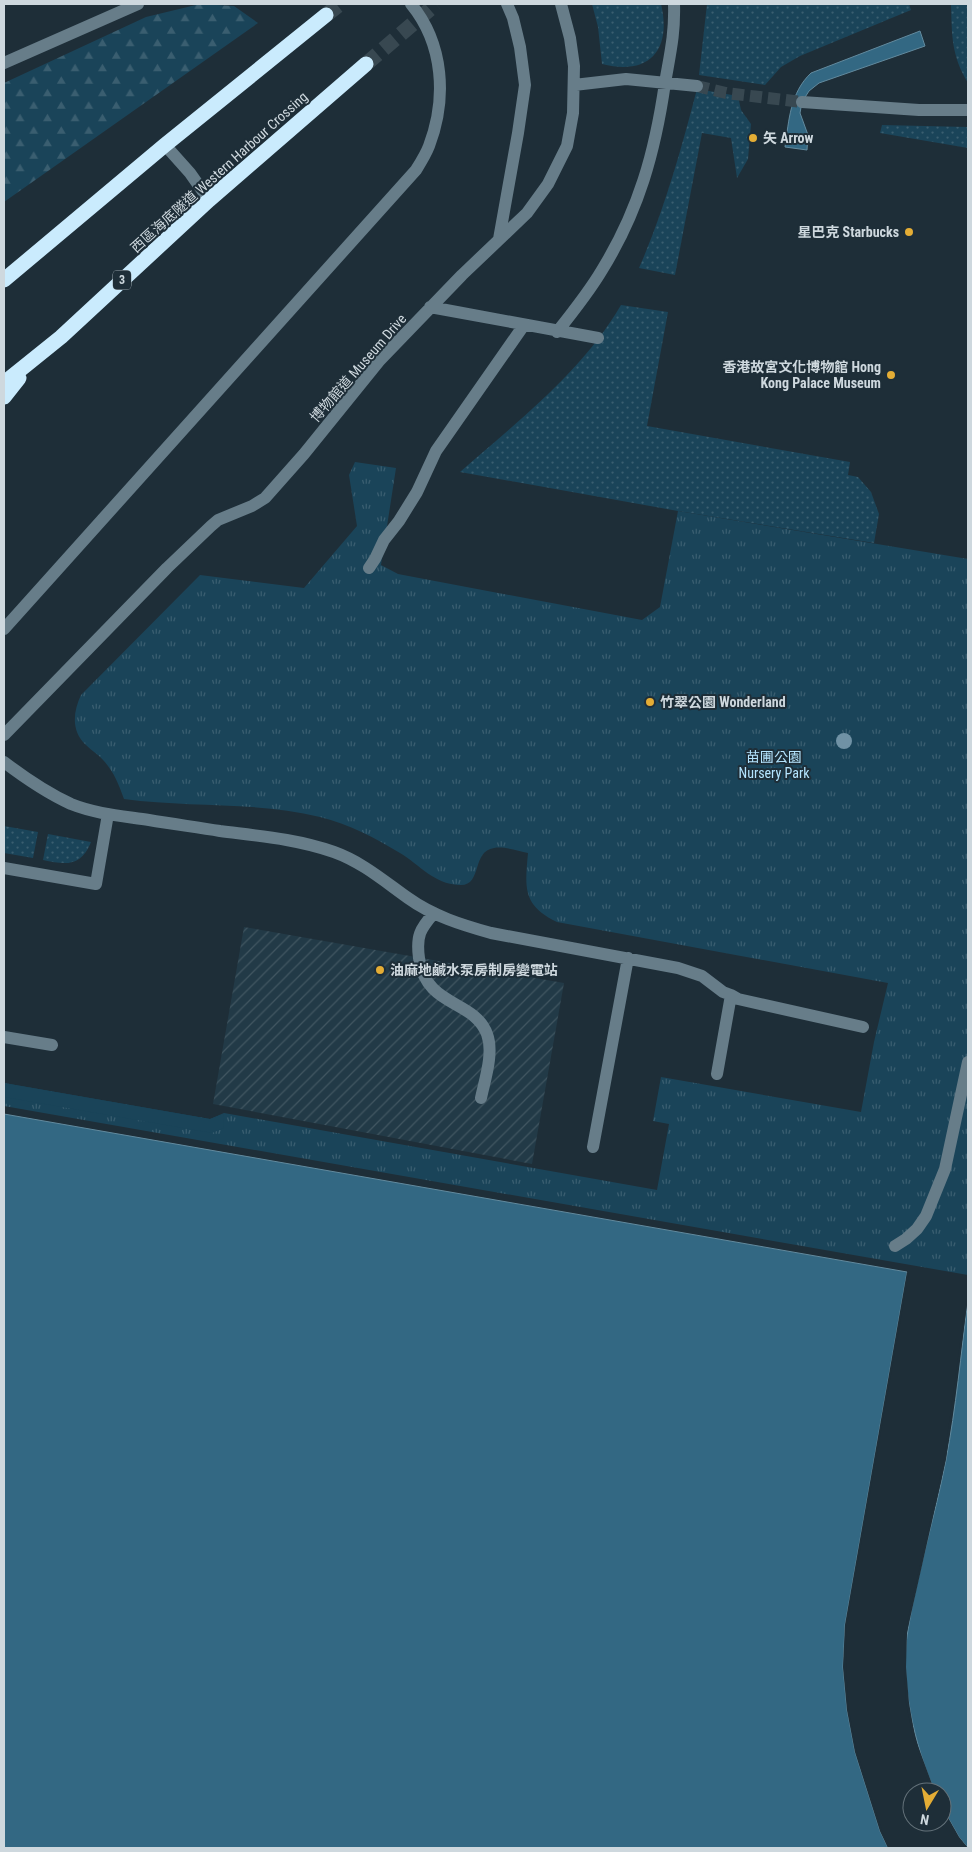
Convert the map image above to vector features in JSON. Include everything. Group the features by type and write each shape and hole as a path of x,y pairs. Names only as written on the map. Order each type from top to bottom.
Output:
{"highway":[{"path":"4,280 165,145 326,15"},
{"name":"西區海底隧道 Western Harbour Crossing","path":"4,383 61,337 209,200 366,64"},
{"path":"4,398 33,359"}],"street":[{"path":"4,63 138,4"},
{"path":"4,629 416,170 428,148 436,126 440,102 440,78 436,53 428,30 411,4"},
{"path":"499,239 525,85 520,47 513,18 507,4"},
{"name":"博物館道 Museum Drive","path":"4,735 167,568 211,526 218,520 252,506 265,498 304,454 380,360 430,307 527,213 548,184 567,146 572,113 574,66 570,38 561,4"},
{"path":"557,332 602,270 636,205 653,153 675,28 674,4"},
{"path":"574,85 626,79 697,86"},
{"path":"802,102 910,109 968,110"},
{"path":"165,145 190,173 209,200"},
{"path":"430,307 557,332 598,338"},
{"path":"369,568 384,540 416,492 436,451 524,325"},
{"path":"4,762 50,794 72,804 108,814 284,838 337,853 362,865 386,880 409,899 434,914 462,925 491,933 690,970 738,999 863,1027"},
{"path":"4,868 96,884 108,814"},
{"path":"434,914 419,933 417,945 421,969 426,981 434,991 476,1018 488,1035 489,1055 481,1098"},
{"path":"593,1147 628,958"},
{"path":"717,1074 730,995"},
{"path":"4,1037 52,1045"},
{"path":"895,1246 906,1240 922,1222 946,1168 968,1062"}],"shaded area":[{"path":"920,31 925,46 819,83 809,91 802,102 800,113 808,135 807,150 785,147 789,117 795,98 804,81 811,73"},
{"path":"244,927 564,983 532,1164 213,1104"},
{"path":"4,1114 907,1272 845,1625 843,1667 847,1710 855,1752 880,1831 888,1848 4,1848"},
{"path":"968,1300 968,1848 952,1825 952,1782 931,1782 921,1754 907,1692 906,1670 908,1630 921,1566 942,1481 956,1400"}],"green space":[{"path":"200,4 234,6 258,23 4,202 4,83 146,17"},
{"path":"592,4 661,4 664,20 663,34 660,46 653,56 633,66 618,67 602,64 598,27"},
{"path":"707,4 909,4 911,10 800,56 781,67 765,85 699,75"},
{"path":"951,4 968,4 968,83 955,54"},
{"path":"697,89 738,96 741,110 751,124 748,159 737,178 731,138 702,133 675,275 639,268 664,202"},
{"path":"882,125 968,127 968,148 880,133"},
{"path":"621,305 668,312 647,426 850,462 848,475 858,477 871,492 879,514 874,543 678,511 460,472 526,415 568,374 605,329"},
{"name":"苗圃公園 Nursery Park","path":"355,462 396,468 381,565 398,574 642,620 660,607 678,511 968,559 968,1275 4,1106 4,1083 210,1119 224,1113 657,1190 669,1124 653,1121 661,1077 861,1112 874,1042 888,983 557,922 537,909 528,894 526,876 528,853 494,848 482,855 475,875 471,880 466,884 450,884 435,878 400,853 371,837 341,823 320,817 272,809 124,799 111,770 81,740 78,734 75,715 81,695 200,575 304,588 357,526 349,475"},
{"path":"4,826 38,832 33,858 4,853"},
{"path":"48,834 91,842 83,856 77,860 66,863 51,862 43,860"},
{"path":"4,1083 210,1119 223,1114 224,1128 212,1133 4,1097"}],"pier":[{"path":"907,1272 909,1273 847,1625 846,1667 849,1710 857,1751 882,1830 890,1848 888,1848 880,1831 855,1752 847,1710 843,1667 845,1625"},
{"path":"968,1297 946,1459 907,1632 906,1667 909,1703 915,1738 931,1782 928,1782 913,1739 906,1703 905,1631 944,1459 966,1299"},
{"path":"952,1825 968,1848 964,1848 952,1829"}],"tunnel":[{"path":"326,15 340,4"},
{"path":"366,64 436,4"},
{"path":"697,86 726,93 802,102"}],"place":[{"name":"矢 Arrow","path":"753,138"},
{"name":"星巴克 Starbucks","path":"909,232"},
{"name":"香港故宮文化博物館 Hong Kong Palace Museum","path":"891,375"},
{"name":"竹翠公園 Wonderland","path":"650,702"},
{"name":"油麻地鹹水泵房制房變電站","path":"380,970"}]}
